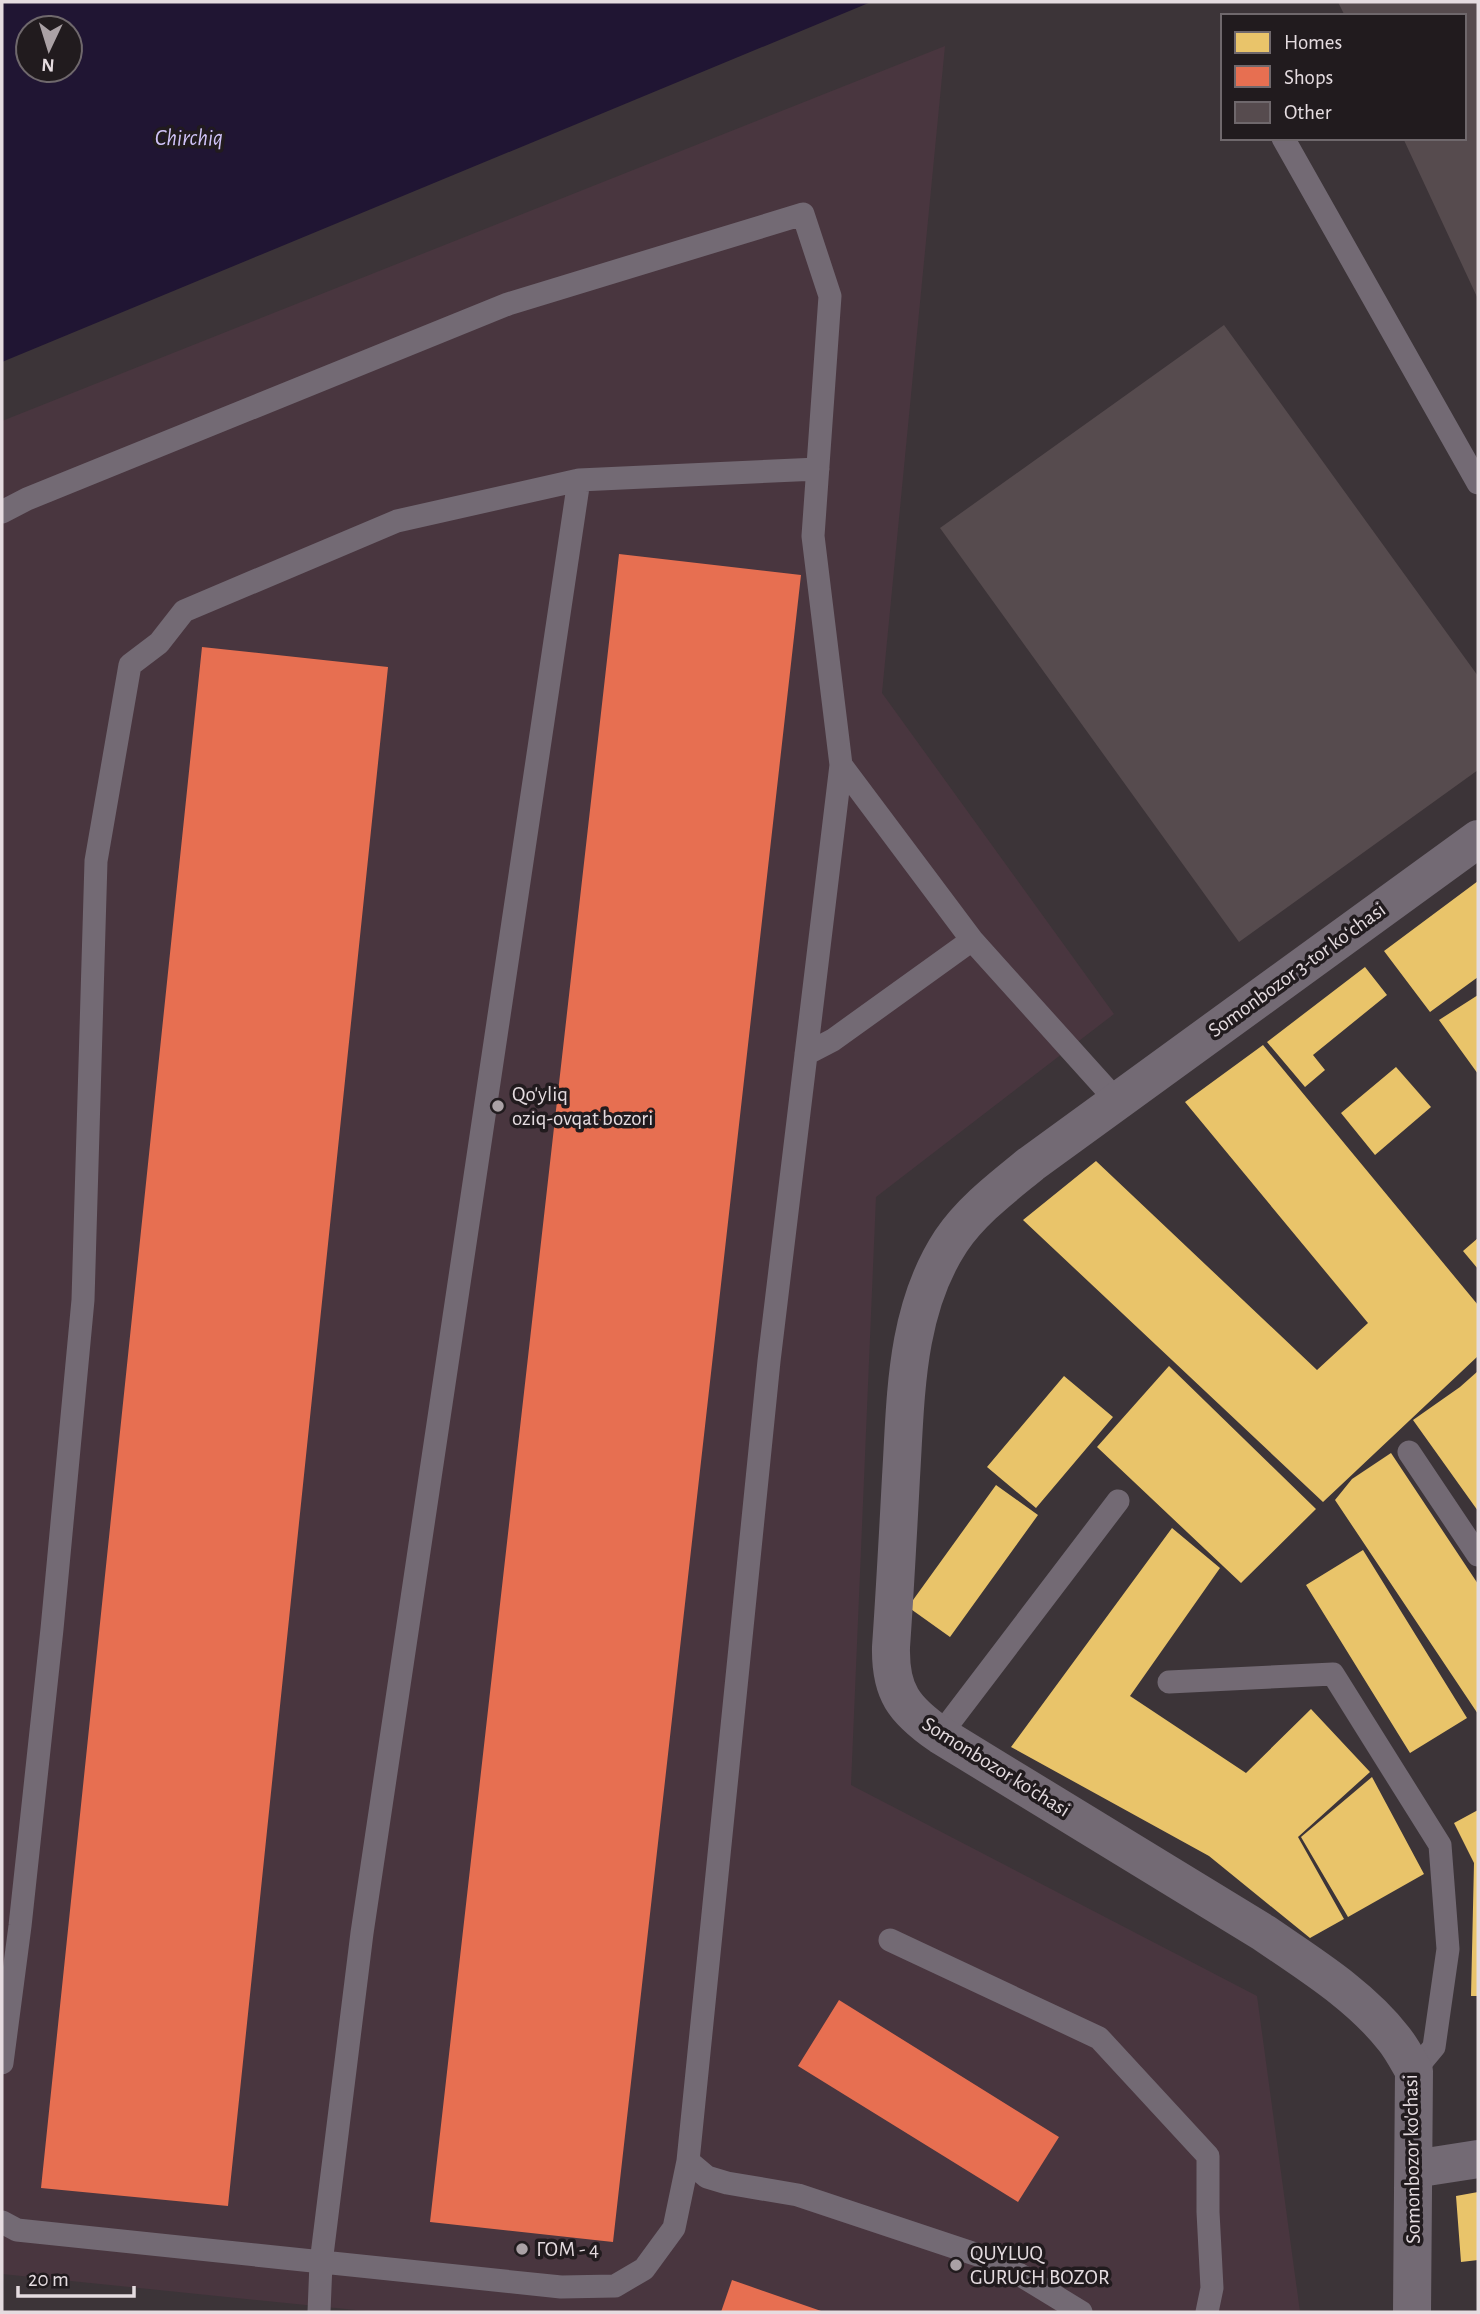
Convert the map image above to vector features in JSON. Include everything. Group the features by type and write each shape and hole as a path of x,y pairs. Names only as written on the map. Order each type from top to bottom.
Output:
{"street":[{"name":"Somonbozor 3-tor koʻchasi","path":"1117,1101 1478,839"},
{"name":"Somonbozor ko'chasi","path":"1117,1101 1031,1164 989,1199 953,1239 942,1256 924,1297 911,1354 905,1410 891,1659 894,1683 899,1695 916,1718 1264,1933 1315,1969 1373,2017 1395,2040 1414,2071 1412,2312"},
{"path":"1414,2169 1478,2159"}],"lane":[{"path":"1284,140 1478,483"},
{"path":"2,512 40,494 508,304 803,214 830,296 813,536 841,765 769,1361 688,2161 674,2228 644,2269 615,2286 561,2287 17,2231 2,2222"},
{"path":"2,2063 20,1926 49,1656 83,1300 96,861 130,665 159,643 184,611 397,521 579,480 818,469"},
{"path":"319,2312 321,2263 364,1919 579,480"},
{"path":"841,765 972,940 1117,1101"},
{"path":"806,1054 833,1040 972,940"},
{"path":"1409,1452 1478,1555"},
{"path":"940,1735 1118,1501"},
{"path":"1168,1682 1333,1674 1440,1845 1448,1949 1434,2047 1414,2071"},
{"path":"890,1940 1099,2038 1209,2156 1212,2288 1207,2312"},
{"path":"688,2161 707,2177 798,2195 999,2262 1082,2312"}],"shaded area":[{"name":"Qo'yliq oziq-ovqat bozori","path":"945,46 882,693 1114,1014 876,1197 851,1785 1257,1996 1300,2312 375,2312 2,2274 2,421"}],"water":[{"name":"Chirchiq","path":"2,2 871,2 2,362"}],"building: Homes":[{"path":"1478,881 1478,977 1430,1012 1384,951"},
{"path":"1365,967 1387,995 1313,1055 1325,1070 1305,1087 1267,1042"},
{"path":"1478,995 1478,1074 1439,1020"},
{"path":"1263,1045 1478,1305 1478,1356 1323,1502 1023,1220 1096,1161 1317,1370 1368,1323 1185,1102"},
{"path":"1396,1067 1431,1107 1375,1155 1341,1113"},
{"path":"1478,1238 1478,1269 1463,1251"},
{"path":"1169,1366 1316,1509 1241,1583 1097,1447"},
{"path":"1478,1371 1478,1511 1413,1420"},
{"path":"1064,1376 1113,1417 1036,1508 987,1467"},
{"path":"1391,1453 1478,1584 1478,1714 1335,1500 1352,1479"},
{"path":"996,1485 1038,1515 950,1637 908,1607"},
{"path":"1172,1528 1220,1568 1130,1696 1246,1773 1311,1709 1370,1772 1298,1837 1344,1919 1310,1938 1209,1856 1011,1747"},
{"path":"1363,1550 1467,1718 1410,1753 1306,1585"},
{"path":"1372,1777 1424,1874 1348,1917 1301,1837"},
{"path":"1478,1810 1478,1996 1471,1996 1474,1863 1454,1823"},
{"path":"1478,2192 1478,2260 1461,2262 1456,2196"}],"building: Shops":[{"path":"619,554 801,575 613,2242 430,2222"},
{"path":"202,647 388,667 228,2206 41,2188"},
{"path":"839,2000 1059,2137 1018,2202 798,2066"},
{"path":"732,2280 824,2312 721,2312"}],"building: Other":[{"path":"1338,2 1478,2 1478,299 1404,140 1466,140 1466,14 1344,14"},
{"path":"1224,325 1478,676 1478,770 1239,942 940,528"}],"place":[{"name":"Qo'yliq oziq-ovqat bozori","path":"498,1106"},
{"name":"ГОМ - 4","path":"522,2249"},
{"name":"QUYLUQ GURUCH BOZOR","path":"956,2265"}]}
